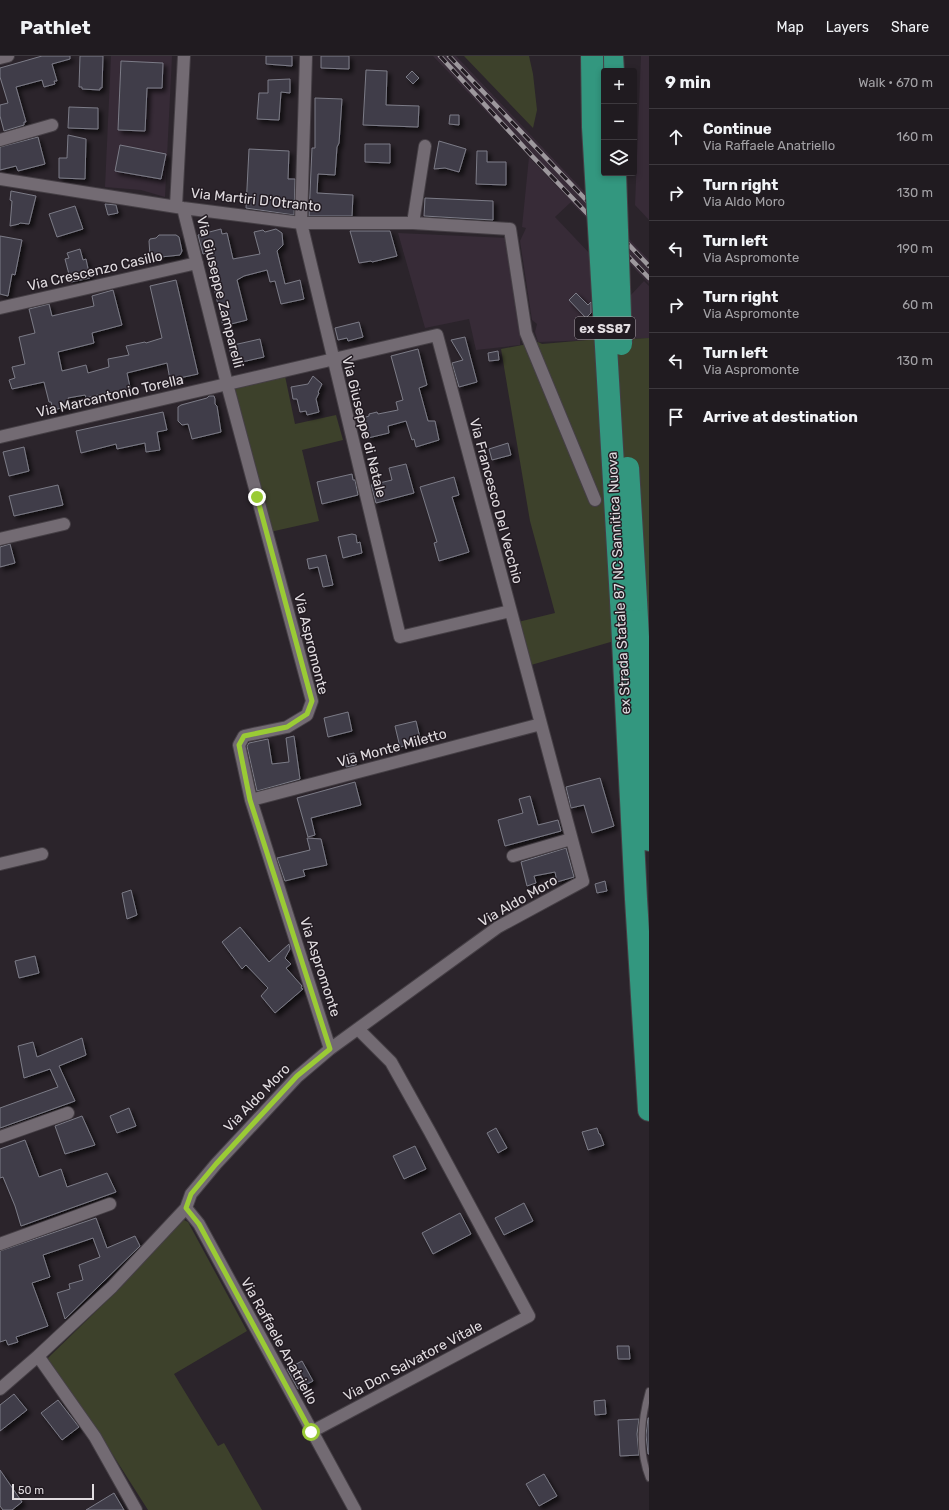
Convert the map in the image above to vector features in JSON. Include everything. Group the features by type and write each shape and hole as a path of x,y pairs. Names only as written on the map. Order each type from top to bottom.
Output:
{"highway":[{"name":"ex Strada Statale 87 NC Sannitica Nuova","path":"592,56 593,127 649,840"},
{"path":"612,56 612,68"},
{"name":"ex Strada Statale 87 NC Sannitica Nuova","path":"616,176 629,600 636,899 649,1110"}],"street":[{"path":"0,58 8,56"},
{"name":"Via Giuseppe Zamparelli","path":"184,56 180,207 197,263 227,384"},
{"name":"Via Giuseppe di Natale","path":"306,56 301,223 332,359 400,637 510,611"},
{"path":"0,140 52,125"},
{"path":"412,223 425,146"},
{"name":"Via Martiri D'Otranto","path":"0,179 180,207 301,223 412,223 510,229 526,333 595,500"},
{"name":"Via Crescenzo Casillo","path":"0,308 197,263"},
{"name":"Via Francesco Del Vecchio","path":"227,384 437,335 583,881"},
{"name":"Via Marcantonio Torella","path":"0,437 227,384"},
{"name":"Via Aspromonte","path":"227,384 312,701 307,714 287,727 244,736 239,745 250,800 330,1049"},
{"path":"0,539 64,524"},
{"name":"Via Monte Miletto","path":"250,800 541,724"},
{"path":"513,856 571,839"},
{"path":"0,864 42,854"},
{"name":"Via Aldo Moro","path":"0,1389 112,1287 186,1208 191,1194 216,1164 297,1076 330,1049 498,927 583,881"},
{"name":"Via Don Salvatore Vitale","path":"311,1432 528,1316 434,1139 391,1062 358,1029"},
{"path":"0,1137 68,1113"},
{"path":"0,1244 110,1204"},
{"name":"Via Raffaele Anatriello","path":"186,1208 199,1224 311,1432 355,1510"},
{"path":"38,1356 95,1437 136,1510"}],"lane":[{"path":"649,1391 642,1414 642,1455 649,1478"}],"shaded area":[{"path":"111,56 172,56 165,197 141,190 105,187"},
{"path":"433,56 456,56 649,260 649,284 571,202 555,217 630,296 644,281 649,286 649,338 538,342 535,332 537,324 532,320 520,241 526,228 522,227 529,157 566,196 510,134 497,123"},
{"path":"641,56 649,56 649,220 635,205"},
{"path":"398,233 507,238 521,326 520,345 476,350 469,319 425,328"}],"green space":[{"path":"464,56 529,56 533,74 537,110 533,128"},
{"path":"649,338 649,681 614,641 531,665 518,622 555,613 530,521 501,349 538,342 542,344 599,339"},
{"path":"285,376 295,424 336,415 343,440 302,450 319,521 270,532 234,388"},
{"path":"182,1219 188,1222 247,1331 174,1374 218,1446 224,1443 262,1510 148,1510 90,1419 49,1363 48,1358 120,1288"}],"building":[{"path":"42,56 70,56 70,59 52,64 57,81 54,81 55,84 44,87 42,80 16,87 26,122 24,122 24,125 4,131 0,116 0,105 8,103 0,77 0,68"},
{"path":"80,56 103,56 102,88 100,88 100,90 82,89 82,87 79,87"},
{"path":"266,56 292,56 292,66 266,64"},
{"path":"321,56 349,56 349,69 321,68"},
{"path":"121,61 163,63 162,88 147,88 145,131 118,130"},
{"path":"366,70 387,71 386,105 419,106 418,127 363,125"},
{"path":"412,71 419,78 413,84 406,77"},
{"path":"290,79 290,93 281,92 279,120 257,119 259,93 268,93 268,80"},
{"path":"315,98 342,99 335,175 318,174 317,193 353,195 352,216 309,216 312,148 315,148"},
{"path":"69,107 98,108 98,129 68,128"},
{"path":"450,115 459,115 459,125 449,124"},
{"path":"68,135 86,139 85,179 59,178 59,158 67,158"},
{"path":"38,137 45,164 18,171 16,166 0,170 0,147"},
{"path":"439,141 466,149 459,172 445,168 434,169"},
{"path":"365,144 390,144 390,163 365,162"},
{"path":"120,145 166,154 161,179 115,171"},
{"path":"249,149 289,151 288,179 295,179 294,215 246,208"},
{"path":"477,151 487,151 487,162 506,162 506,185 476,184"},
{"path":"11,191 36,196 29,224 20,223 10,226 12,201 10,200"},
{"path":"425,198 493,201 493,220 424,216"},
{"path":"105,204 116,205 118,213 108,215"},
{"path":"75,206 83,229 57,237 49,214"},
{"path":"221,229 222,234 227,233 233,259 260,254 254,232 263,230 265,232 276,229 282,233 283,245 277,251 285,284 300,280 304,299 281,304 275,281 270,282 267,270 244,276 237,280 247,320 223,326 206,253 203,254 198,235"},
{"path":"350,231 390,231 397,256 372,262 359,263"},
{"path":"159,235 176,235 179,237 182,251 180,255 151,258 149,241 150,239 156,238"},
{"path":"0,236 22,240 15,275 12,274 8,296 0,294"},
{"path":"80,249 83,260 86,259 90,278 71,282 65,259 69,258 67,253"},
{"path":"176,280 198,374 170,380 167,363 127,373 131,392 117,395 110,392 86,398 85,395 68,398 70,406 53,410 51,402 49,402 44,382 12,389 9,380 15,378 12,367 25,364 19,337 35,333 29,309 49,304 52,316 94,306 92,296 113,290 122,325 92,333 94,343 58,352 62,371 86,365 88,373 109,367 108,359 129,355 126,346 146,343 162,338 150,286"},
{"path":"576,293 588,305 591,302 591,313 586,318 569,300"},
{"path":"359,322 363,337 348,341 347,338 338,340 335,328"},
{"path":"465,337 477,382 459,387 452,363 463,360 451,340"},
{"path":"260,339 264,357 233,364 229,346"},
{"path":"418,349 427,385 419,388 428,421 435,421 439,440 416,447 414,439 412,440 406,421 388,426 389,433 368,438 363,418 369,416 369,414 377,412 378,414 398,410 396,402 403,400 391,356"},
{"path":"498,351 499,360 489,361 488,353"},
{"path":"313,376 322,384 316,399 319,412 307,415 306,411 300,412 297,399 293,399 291,387 308,384"},
{"path":"209,396 214,396 215,399 221,432 192,439 188,424 182,425 178,421 178,407 207,398"},
{"path":"163,412 167,430 157,432 160,450 146,452 145,443 117,449 116,444 81,453 76,431"},
{"path":"508,443 511,455 492,460 489,449"},
{"path":"24,447 29,471 9,476 3,452"},
{"path":"406,464 414,493 376,503 371,485 392,480 389,468"},
{"path":"352,474 353,480 355,480 358,495 322,504 317,482"},
{"path":"454,477 459,495 452,497 469,552 439,561 434,543 437,542 420,487"},
{"path":"58,485 63,505 14,516 9,496"},
{"path":"352,534 356,535 357,543 360,542 362,553 343,558 338,537"},
{"path":"10,544 15,563 0,567 0,547"},
{"path":"326,555 333,585 323,587 318,567 309,569 307,559"},
{"path":"348,712 352,731 328,737 324,718"},
{"path":"416,721 421,742 400,747 395,726"},
{"path":"294,736 300,779 257,791 247,746 249,743 268,739 272,764 289,762 286,738"},
{"path":"354,753 356,765 346,767 344,755"},
{"path":"600,778 614,826 592,833 584,805 571,808 566,787"},
{"path":"355,782 361,805 311,818 315,835 308,837 297,798"},
{"path":"530,796 538,825 558,820 561,831 505,846 498,820 523,813 519,799"},
{"path":"307,838 321,839 327,865 303,870 305,876 285,881 277,858 310,850"},
{"path":"566,848 574,877 557,882 555,872 534,876 536,883 527,886 521,862"},
{"path":"605,881 607,891 597,893 595,884"},
{"path":"131,890 137,915 127,919 122,893"},
{"path":"240,927 269,962 289,944 290,949 285,958 291,964 286,968 303,989 275,1013 261,996 268,988 246,965 242,969 222,942"},
{"path":"35,956 39,973 19,978 15,961"},
{"path":"82,1038 86,1055 59,1066 75,1101 0,1128 0,1108 58,1087 50,1069 24,1078 18,1046 33,1042 37,1057"},
{"path":"129,1108 136,1126 117,1133 110,1116"},
{"path":"82,1116 95,1145 65,1154 55,1126"},
{"path":"496,1128 507,1148 498,1153 487,1133"},
{"path":"597,1128 604,1145 588,1150 582,1132"},
{"path":"25,1140 39,1177 61,1169 67,1187 107,1173 116,1192 21,1226 15,1206 3,1177 0,1178 0,1149"},
{"path":"415,1146 426,1169 404,1179 393,1156"},
{"path":"524,1203 533,1221 504,1235 495,1218"},
{"path":"460,1213 471,1234 433,1254 422,1233"},
{"path":"96,1218 107,1248 135,1236 140,1246 65,1319 57,1293 70,1289 69,1284 83,1280 79,1265 100,1257 93,1238 43,1255 50,1277 32,1283 48,1326 16,1337 18,1342 8,1345 6,1340 0,1342 0,1251"},
{"path":"617,1346 629,1346 630,1359 618,1359"},
{"path":"302,1361 313,1381 298,1389 287,1369"},
{"path":"14,1394 27,1410 0,1431 0,1405"},
{"path":"58,1400 79,1427 62,1440 41,1413"},
{"path":"605,1400 606,1414 595,1415 594,1401"},
{"path":"649,1418 649,1454 646,1435"},
{"path":"639,1419 637,1434 639,1455 620,1456 618,1420"},
{"path":"0,1470 22,1502 12,1510 3,1510 0,1506"},
{"path":"544,1474 557,1496 539,1506 526,1484"},
{"path":"114,1493 124,1510 86,1510"}],"railway":[{"path":"440,56 532,156 649,278"},
{"path":"449,56 649,266"}],"route":[{"path":"257,497 312,701 307,714 287,727 244,736 239,745 250,800 330,1049 297,1076 216,1164 191,1194 186,1208 199,1224 311,1432"}]}
